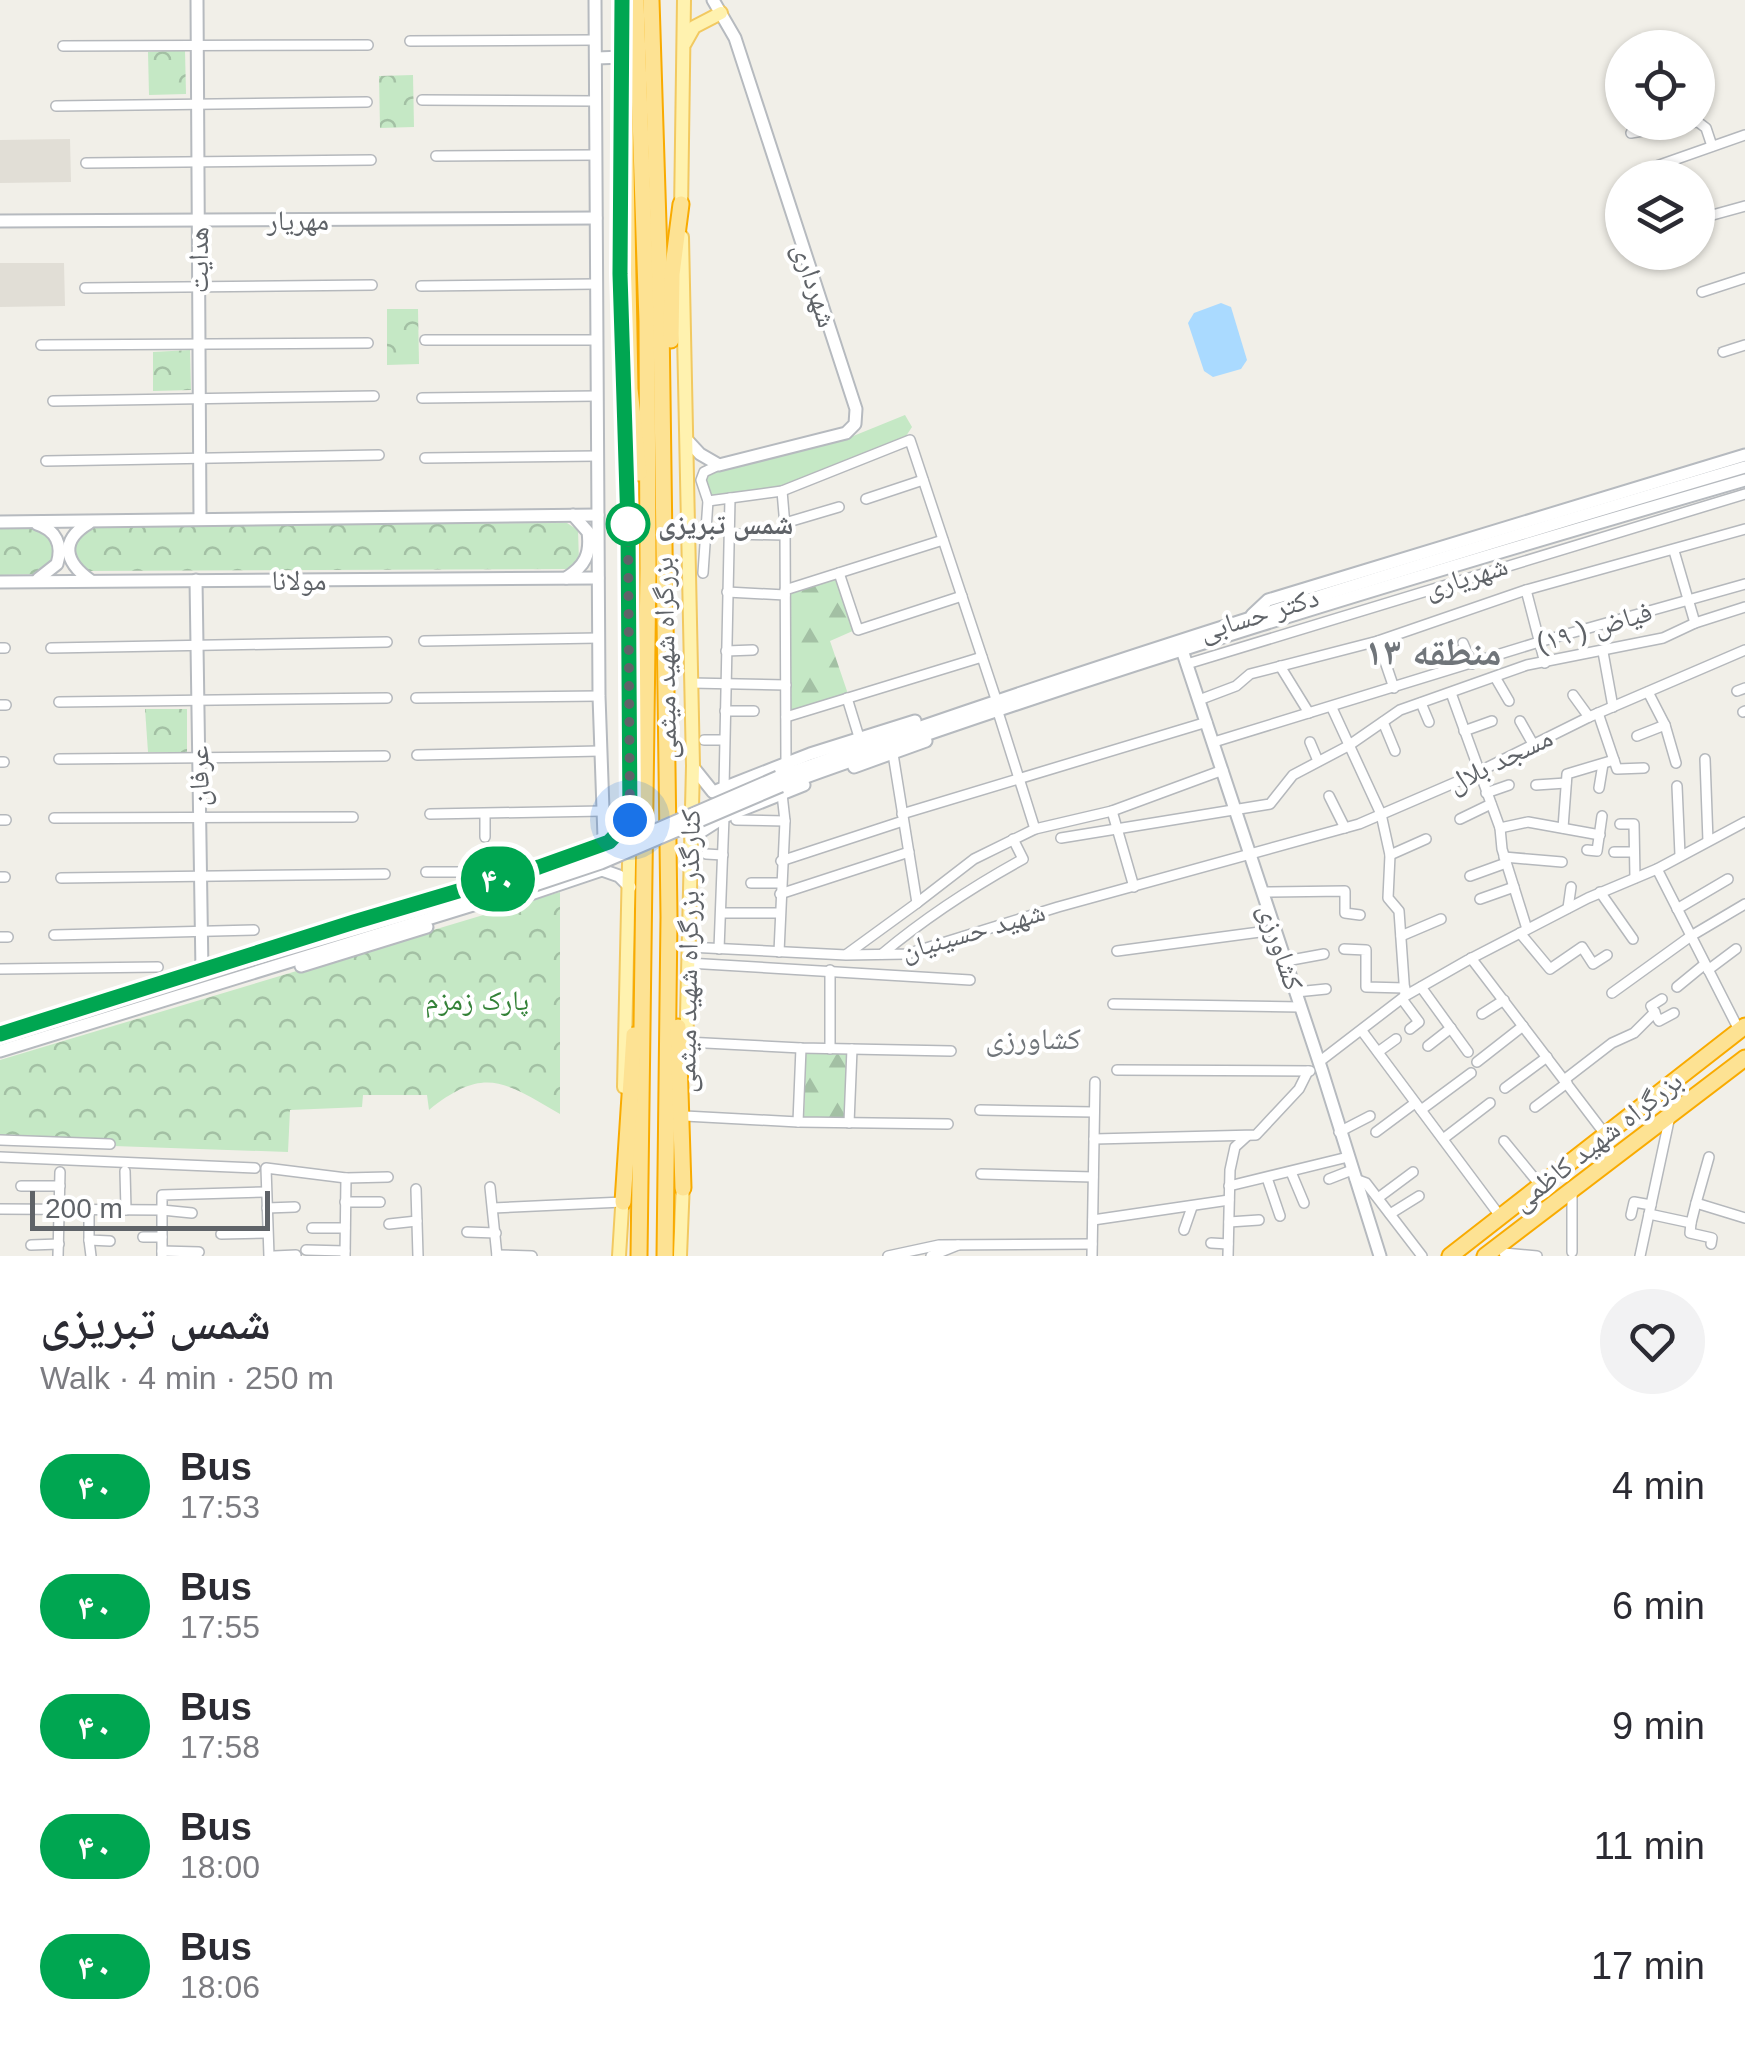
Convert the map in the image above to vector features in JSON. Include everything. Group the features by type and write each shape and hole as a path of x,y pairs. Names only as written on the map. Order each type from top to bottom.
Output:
{"highway":[{"name":"بزرگراه شهید میثمی","path":"636,0 668,918 665,1256"},
{"name":"بزرگراه شهید میثمی","path":"639,1256 656,568 651,0"},
{"path":"624,58 630,389 656,568"},
{"path":"656,568 668,536 672,274 681,204"},
{"path":"623,1202 638,969 646,917"},
{"path":"668,918 678,1019 683,1188"},
{"name":"بزرگراه شهید کاظمی","path":"1450,1256 1742,1028"},
{"name":"بزرگراه شهید کاظمی","path":"1485,1256 1503,1251 1572,1188 1745,1058"}],"main road":[{"path":"620,1256 624,969 630,887 628,526 620,274 622,0"},
{"name":"کنارگذر بزرگراه شهید میثمی","path":"680,1256 696,573 681,204 684,0"},
{"path":"684,46 694,27 718,4"}],"street":[{"name":"هدایت","path":"197,0 200,519"},
{"path":"594,0 599,696 605,860 602,870"},
{"name":"شهرداری","path":"718,4 735,38 856,409 855,424 846,433 720,464"},
{"path":"410,41 595,40"},
{"path":"63,46 368,45"},
{"path":"596,58 624,58"},
{"path":"422,100 596,101"},
{"path":"56,106 367,102"},
{"path":"1673,160 1745,135"},
{"path":"1710,140 1712,146"},
{"path":"436,156 596,155"},
{"path":"86,162 371,160"},
{"path":"1715,214 1745,206"},
{"name":"مهریار","path":"0,221 596,218"},
{"path":"1702,292 1745,278"},
{"path":"421,286 596,284"},
{"path":"84,288 372,285"},
{"path":"425,340 597,340"},
{"path":"41,346 368,343"},
{"path":"1723,352 1745,345"},
{"path":"53,401 374,396"},
{"path":"422,398 597,396"},
{"path":"708,501 782,491 910,440 1035,828"},
{"path":"688,441 700,454 720,464"},
{"path":"1252,616 1268,600 1745,454"},
{"path":"46,461 379,455"},
{"path":"425,458 598,456"},
{"path":"720,464 704,472 701,480 708,501 696,573 728,574"},
{"name":"دکتر حسابی","path":"1183,651 1252,616 1745,467"},
{"path":"866,499 923,480"},
{"name":"دکتر حسابی","path":"780,785 997,705 1745,480"},
{"path":"782,491 786,763"},
{"name":"شهریاری","path":"1183,651 1745,494"},
{"path":"730,498 724,740 718,790 708,808 726,819 785,821"},
{"path":"785,522 840,507"},
{"path":"0,522 598,515"},
{"path":"566,578 583,565 589,554 588,532 573,516"},
{"path":"90,580 74,566 69,548 75,533 93,521"},
{"path":"27,522 52,531 60,546 57,564 34,581"},
{"path":"1199,700 1236,686 1250,674 1378,641 1526,590 1745,529"},
{"path":"729,534 785,535"},
{"path":"727,592 785,592 943,540"},
{"path":"1674,551 1695,623"},
{"path":"839,573 858,630 962,596"},
{"name":"مولانا","path":"0,582 598,578"},
{"name":"عرفان","path":"196,580 202,972"},
{"name":"فیاض ( ۱۹)","path":"1214,742 1745,584"},
{"path":"1526,590 1545,662"},
{"path":"1061,838 1270,804 1293,776 1348,746 1400,710 1545,662 1663,638 1745,607"},
{"path":"424,640 599,638"},
{"path":"1378,641 1394,688"},
{"path":"51,648 387,642"},
{"path":"1463,643 1472,664"},
{"path":"726,651 752,650"},
{"name":"مسجد بلال","path":"1250,854 1381,814 1613,706 1745,650"},
{"name":"کشاورزی","path":"1183,651 1380,1256"},
{"path":"1603,652 1613,706"},
{"path":"786,717 982,657"},
{"path":"1280,666 1309,714"},
{"path":"1495,677 1509,700"},
{"path":"692,683 786,686"},
{"path":"1648,692 1665,725 1676,763"},
{"path":"1450,693 1500,828 1524,931 1550,969 1582,947 1593,964 1608,955"},
{"path":"1572,695 1594,715 1615,765"},
{"path":"416,698 599,696"},
{"path":"59,702 387,698"},
{"path":"847,698 860,737"},
{"path":"1421,703 1429,722"},
{"path":"718,790 860,737 997,705"},
{"path":"0,1034 202,972 265,958 493,884 601,862 780,785 894,754 997,705"},
{"path":"1332,708 1381,814 1390,855 1388,898 1399,911 1404,994 1420,1022 1410,1029"},
{"path":"725,711 754,712"},
{"path":"1464,731 1492,721"},
{"path":"1520,721 1533,744"},
{"path":"781,861 1019,779 1207,722"},
{"path":"1383,722 1396,751"},
{"path":"1636,736 1665,725"},
{"path":"704,740 724,740"},
{"path":"1310,742 1318,761"},
{"path":"417,755 600,752"},
{"path":"894,754 917,902"},
{"path":"58,760 385,756"},
{"path":"1704,759 1708,841"},
{"path":"1599,788 1602,764"},
{"path":"1563,828 1567,774 1602,764 1644,768"},
{"path":"692,766 718,790"},
{"path":"846,955 971,862 1035,828 1112,811 1223,770"},
{"path":"1536,785 1566,783"},
{"path":"690,838 780,785"},
{"path":"779,952 785,821 780,785"},
{"path":"1460,819 1508,785"},
{"path":"1677,786 1680,855"},
{"path":"1328,796 1345,828"},
{"path":"1706,797 1721,796"},
{"path":"430,814 602,811"},
{"path":"1112,811 1134,887"},
{"path":"485,814 485,837"},
{"path":"1587,850 1598,852 1602,816"},
{"path":"54,818 353,817"},
{"path":"719,949 726,819"},
{"path":"0,1051 215,987 602,842 621,833 630,820"},
{"path":"1500,828 1528,822 1600,834"},
{"path":"1117,1070 1308,1071 1320,1066 1404,994 1745,822"},
{"path":"1620,824 1634,824 1635,878"},
{"path":"1634,832 1647,830"},
{"path":"1390,855 1426,839"},
{"path":"881,954 984,880 1023,859 1013,840"},
{"path":"751,883 780,889 909,852"},
{"path":"1614,852 1634,852"},
{"path":"485,853 493,884"},
{"path":"706,854 722,855"},
{"name":"شهید حسینیان","path":"688,947 908,954 961,935 1250,854"},
{"path":"1470,876 1505,860 1562,862"},
{"path":"971,862 984,880"},
{"path":"1657,868 1742,1028"},
{"path":"215,987 276,974 602,870 619,876 630,887"},
{"path":"426,872 493,884"},
{"path":"61,878 385,874"},
{"path":"1677,908 1728,879"},
{"path":"1480,899 1514,887"},
{"path":"1568,908 1571,887"},
{"path":"1264,892 1345,891 1345,914 1360,915"},
{"path":"1600,892 1633,939"},
{"path":"1612,993 1691,936 1745,904"},
{"path":"725,913 780,913"},
{"path":"1386,944 1441,920"},
{"path":"54,935 254,930"},
{"path":"1117,950 1276,930"},
{"path":"1677,986 1736,949"},
{"path":"1344,950 1366,950 1366,987 1404,994"},
{"path":"1286,961 1324,954"},
{"path":"1472,958 1605,1134"},
{"path":"688,963 970,980"},
{"path":"0,968 158,967"},
{"path":"830,970 830,1049"},
{"path":"1421,987 1468,1052"},
{"path":"1296,992 1326,989"},
{"path":"1662,999 1652,1006 1659,1021 1674,1013"},
{"path":"1482,1014 1504,1000"},
{"path":"1113,1004 1301,1007"},
{"path":"1535,1107 1612,1043 1634,1033 1655,1012"},
{"path":"1477,1062 1523,1026"},
{"path":"1428,1046 1451,1028"},
{"path":"1362,1031 1500,1216"},
{"path":"1378,1052 1396,1039"},
{"path":"686,1042 951,1050"},
{"path":"798,1122 801,1048"},
{"path":"849,1123 852,1049"},
{"path":"1505,1088 1546,1057"},
{"path":"1094,1139 1256,1135 1299,1089 1308,1071"},
{"path":"1376,1132 1471,1073"},
{"path":"1092,1256 1095,1082"},
{"path":"1442,1139 1490,1103"},
{"path":"980,1110 1094,1112"},
{"path":"685,1116 948,1124"},
{"path":"1339,1132 1370,1116"},
{"path":"1640,1256 1670,1116"},
{"path":"1228,1256 1229,1186 1235,1147 1247,1136"},
{"path":"0,1140 110,1144"},
{"path":"1504,1141 1540,1186"},
{"path":"0,1157 255,1168"},
{"path":"1710,1158 1690,1232 1712,1238 1711,1244"},
{"path":"296,1254 272,1256 267,1233 266,1168 346,1178 388,1177"},
{"path":"1229,1186 1291,1172 1352,1168"},
{"path":"1329,1180 1352,1168"},
{"path":"1352,1168 1422,1256"},
{"path":"124,1170 126,1210"},
{"path":"58,1256 60,1172"},
{"path":"1291,1172 1304,1203"},
{"path":"1378,1198 1412,1172"},
{"path":"981,1174 1093,1177"},
{"path":"306,1250 345,1254 346,1178"},
{"path":"1267,1178 1280,1216"},
{"path":"21,1186 60,1186"},
{"path":"490,1188 497,1256 532,1256"},
{"path":"1572,1188 1572,1252"},
{"path":"416,1189 418,1256"},
{"path":"199,1252 162,1254 162,1195 266,1192"},
{"path":"1390,1214 1419,1196"},
{"path":"1093,1220 1229,1200"},
{"path":"344,1202 380,1202"},
{"path":"493,1208 623,1202"},
{"path":"1631,1215 1634,1202 1691,1222"},
{"path":"1696,1204 1745,1218"},
{"path":"1184,1230 1192,1207"},
{"path":"267,1208 296,1208"},
{"path":"0,1209 192,1213"},
{"path":"89,1210 91,1256"},
{"path":"1229,1222 1259,1220"},
{"path":"389,1224 417,1221"},
{"path":"312,1228 345,1228"},
{"path":"467,1232 496,1233"},
{"path":"221,1234 267,1233"},
{"path":"143,1237 162,1237"},
{"path":"89,1240 110,1241"},
{"path":"1212,1242 1228,1244"},
{"path":"31,1245 58,1244"},
{"path":"930,1256 961,1244"},
{"path":"961,1244 961,1256"},
{"path":"1017,1256 1018,1244"},
{"path":"888,1256 939,1245 1092,1244"},
{"path":"1503,1251 1537,1256"}],"shaded area":[{"path":"70,139 71,182 0,183 0,140"},
{"path":"0,263 64,263 65,306 0,307"}],"green space":[{"path":"185,50 186,94 149,95 148,52"},
{"path":"413,75 414,127 380,128 379,76"},
{"path":"387,309 418,309 419,364 387,365"},
{"path":"190,350 191,390 153,391 153,352"},
{"path":"905,415 912,427 906,436 781,486 711,498 702,481 706,473 841,441"},
{"path":"567,523 578,530 579,561 568,569 86,571 76,562 72,549 85,526"},
{"path":"26,524 50,533 54,548 51,565 39,574 0,575 0,525"},
{"path":"836,577 855,630 830,641 848,694 790,712 788,593"},
{"path":"145,709 187,709 187,752 148,752"},
{"name":"پارک زمزم","path":"560,892 560,1114 509,1087 480,1083 448,1096 429,1110 427,1095 363,1095 362,1107 290,1110 288,1152 0,1142 0,1060"},
{"path":"806,1053 849,1054 846,1118 804,1117"}],"water":[{"path":"1221,303 1231,307 1247,360 1241,369 1213,377 1204,371 1188,323 1194,313"}],"bus line":[{"name":"۴۰","path":"0,1034 539,867 609,842 630,820 628,526 620,274 622,0"}],"place":[{"name":"شمس تبریزی","path":"628,524"}],"district":[{"name":"منطقه ۱۳","path":"1433,652"},
{"name":"کشاورزی","path":"1033,1038"}],"route":[{"path":"628,524 630,820"}]}
